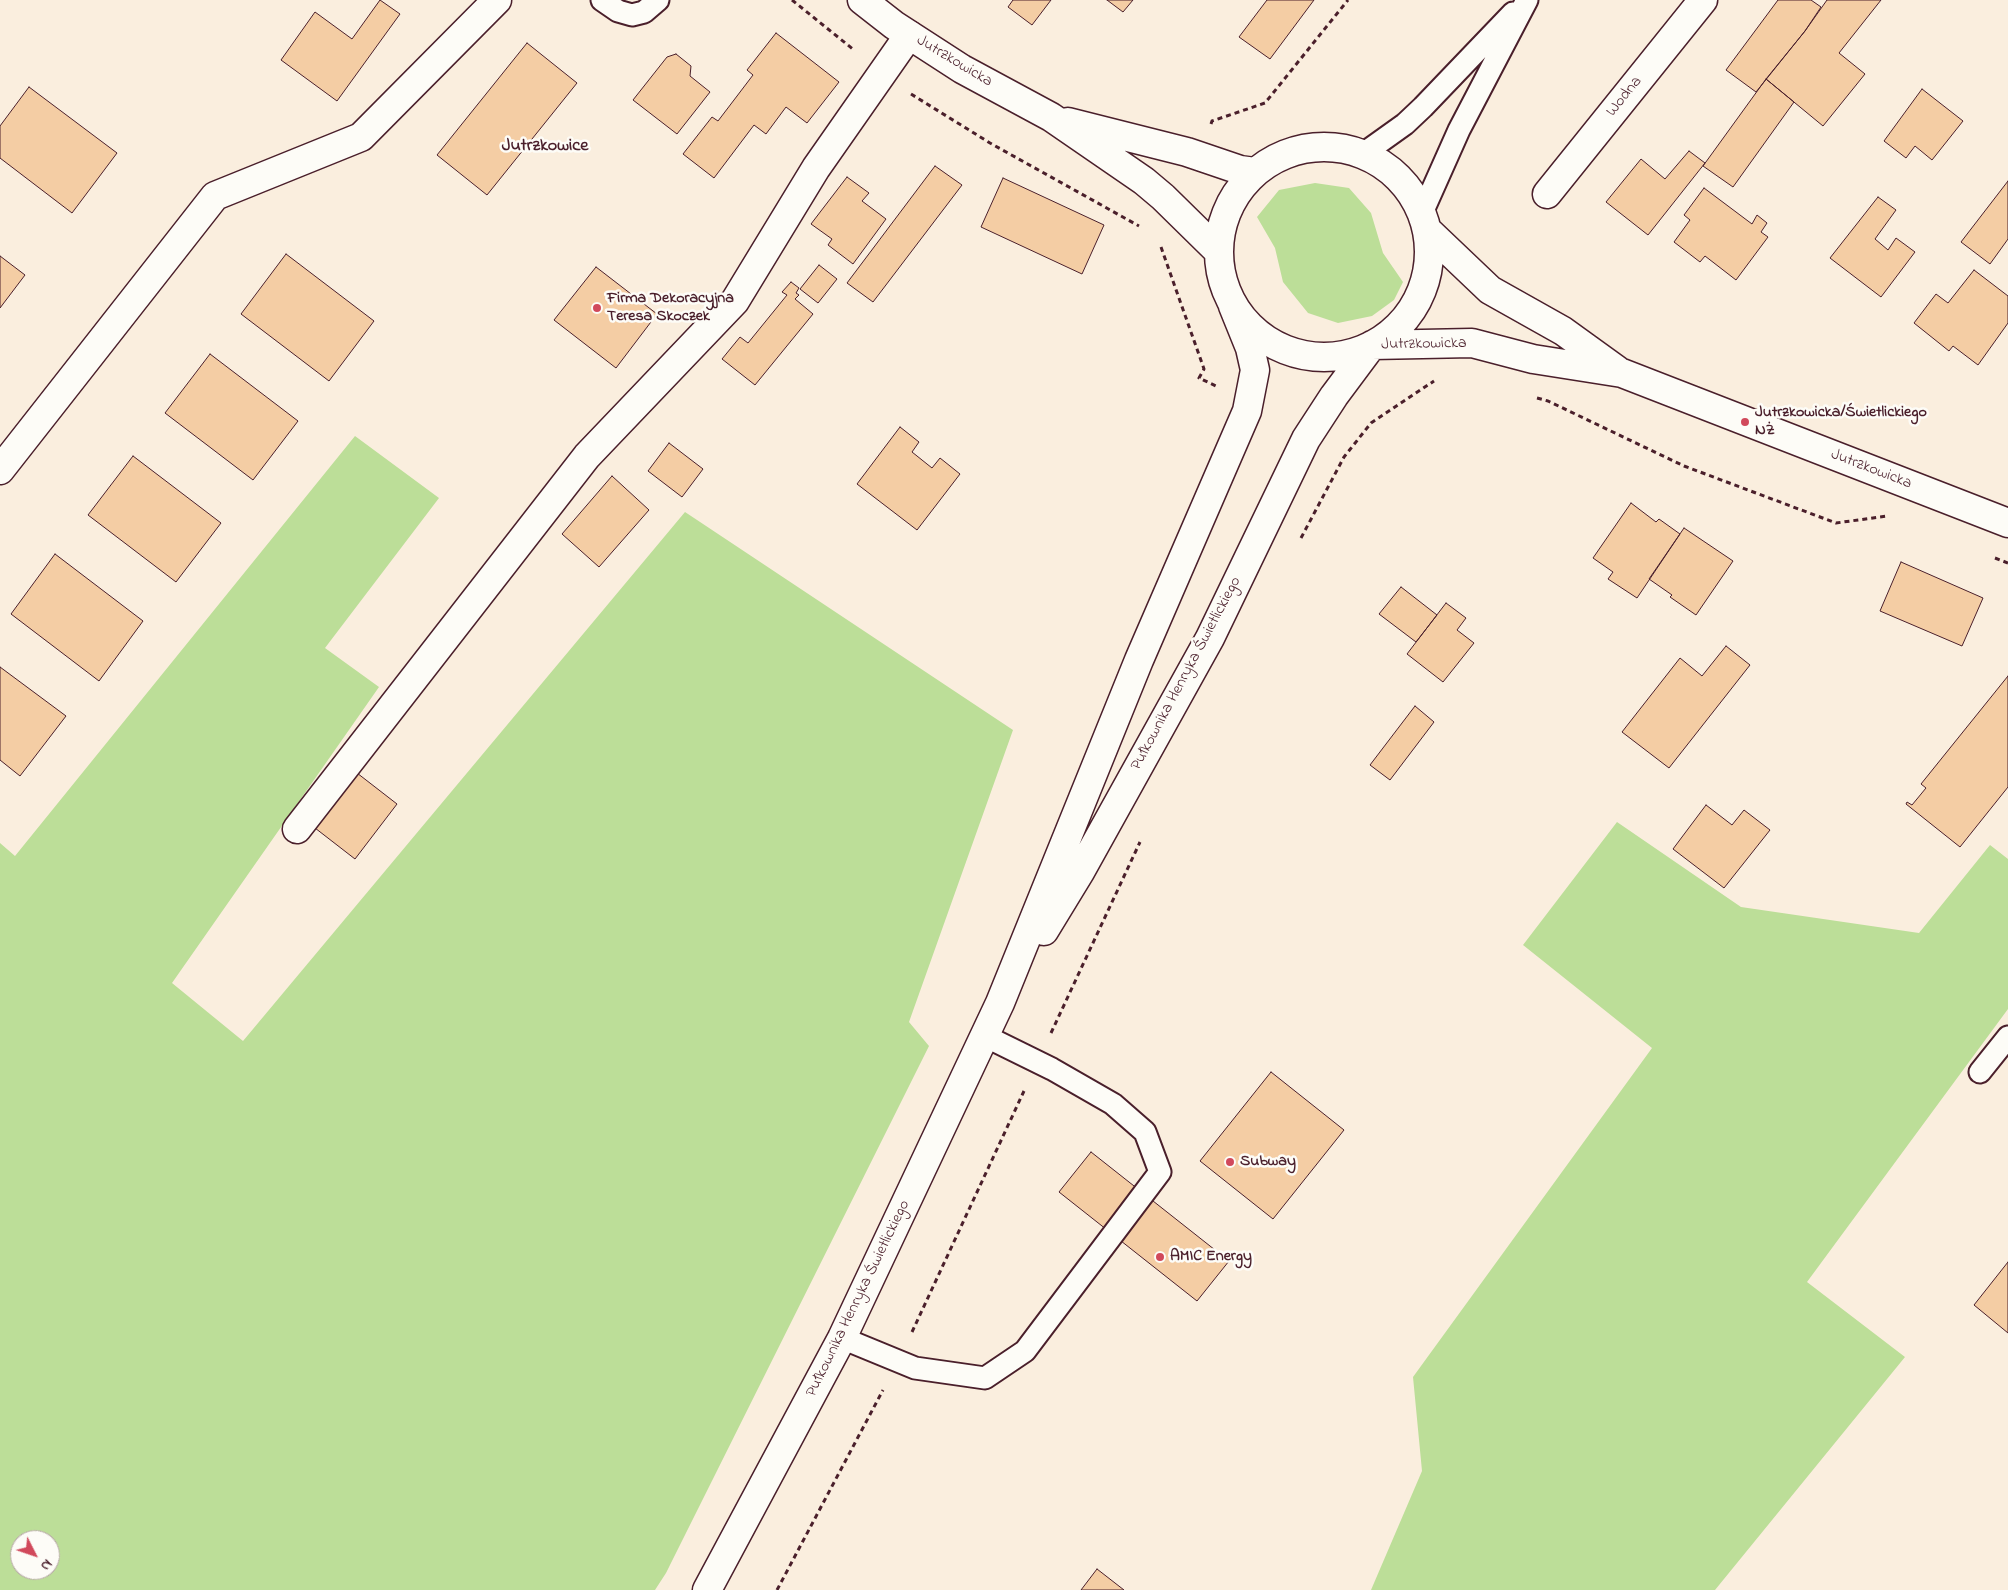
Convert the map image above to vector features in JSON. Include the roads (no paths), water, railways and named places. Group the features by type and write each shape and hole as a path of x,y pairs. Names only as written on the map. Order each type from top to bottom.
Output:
{"street":[{"path":"0,470 215,196 361,136 497,0"},
{"name":"Jutrzkowicka","path":"862,0 910,35 962,69 1051,118 1163,197 1219,252"},
{"name":"Wodna","path":"1547,194 1703,0"},
{"path":"297,829 587,456 735,301 816,168 910,35"},
{"name":"Jutrzkowicka","path":"1051,118 1187,152 1240,170 1255,172"},
{"name":"Pułkownika Henryka Świetlickiego","path":"707,1590 842,1338 985,1036 1139,660 1247,411 1255,370 1250,348 1222,280 1219,252 1223,223 1235,195 1255,172 1279,157 1307,148 1336,147 1363,154 1388,168 1408,188 1425,222"},
{"path":"1233,306 1254,331 1280,348 1310,357 1342,356 1372,345 1400,325 1420,297 1429,265 1425,222"},
{"name":"Jutrzkowicka","path":"1425,222 1490,290 1563,331 1622,374"},
{"name":"Jutrzkowicka","path":"1372,345 1472,343 1533,359 1622,374 2008,523"},
{"name":"Pułkownika Henryka Świetlickiego","path":"1000,1003 1080,872 1210,638 1306,439 1334,396 1372,345"}],"lane":[{"path":"602,0 618,11 632,15 644,12 658,0"},
{"path":"1363,154 1405,124 1423,107 1526,0"},
{"path":"1425,222 1459,130 1526,0"},
{"path":"842,1338 914,1368 985,1378 1025,1352 1160,1172 1145,1132 1112,1104 1037,1062 985,1036"},
{"path":"1980,1072 2008,1037"}],"place":[{"name":"Firma Dekoracyjna Teresa Skoczek","path":"597,308"},
{"name":"Jutrzkowicka/Świetlickiego NŻ","path":"1745,422"},
{"name":"Subway","path":"1230,1162"},
{"name":"AMIC Energy","path":"1160,1257"}],"district":[{"name":"Jutrzkowice","path":"545,147"}]}
